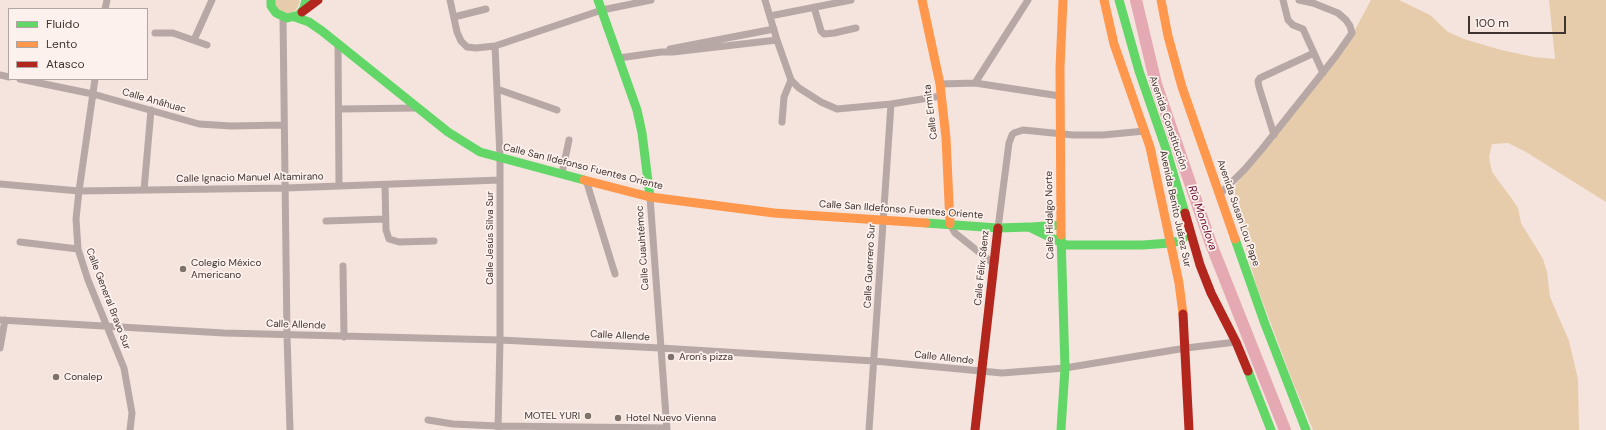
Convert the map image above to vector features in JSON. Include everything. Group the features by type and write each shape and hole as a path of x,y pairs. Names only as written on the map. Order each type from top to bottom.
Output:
{"street":[{"path":"194,40 212,0"},
{"path":"299,14 306,0"},
{"path":"269,2 276,13 283,18 299,14 318,0"},
{"path":"450,0 460,41 467,47 476,48 495,46 602,10 650,0"},
{"name":"Calle Cuauhtémoc","path":"598,0 637,110 642,133 650,197 667,429"},
{"path":"766,0 777,40 792,80 804,92 834,108 891,104 941,96"},
{"path":"770,16 851,0"},
{"name":"Calle Ermita","path":"922,0 940,84 946,138 950,224"},
{"path":"975,83 1028,0"},
{"name":"Calle Hidalgo Norte","path":"1061,430 1065,368 1060,134 1060,52 1063,0"},
{"name":"Avenida Benito Juárez Sur","path":"1104,0 1116,51 1145,131 1153,161 1179,283 1186,348 1189,430"},
{"name":"Avenida Constitución","path":"1120,0 1125,25 1135,58 1166,149 1190,233 1206,281 1236,342 1271,430"},
{"name":"Avenida Susan Lou Pape","path":"1161,0 1174,58 1265,324 1306,430"},
{"path":"1283,0 1288,20 1293,25 1303,29 1306,32 1323,73"},
{"path":"1220,194 1246,169 1274,135 1323,73 1347,41 1352,31 1346,20 1338,13 1313,3 1299,0"},
{"path":"814,7 822,32 825,34 856,28"},
{"path":"454,17 486,9"},
{"name":"Calle San Ildefonso Fuentes Oriente","path":"299,14 420,108 448,132 480,152 650,197 774,213 998,228 1061,225"},
{"path":"283,18 287,335 290,430"},
{"path":"661,52 680,46 774,30"},
{"path":"155,32 173,33 207,45"},
{"path":"619,58 661,52 673,52 777,40"},
{"path":"338,44 339,186"},
{"name":"Calle Jesús Silva Sur","path":"495,46 500,157 500,340 498,428"},
{"path":"1274,135 1258,81 1260,78 1314,53"},
{"name":"Calle Anáhuac","path":"25,80 93,94 199,124 231,126 284,124"},
{"name":"Calle General Bravo Sur","path":"95,80 78,191 76,218 78,249 88,280 124,368 132,413 130,430"},
{"path":"782,122 784,98 792,80"},
{"path":"940,84 975,83 1060,96"},
{"path":"497,89 557,110"},
{"name":"Calle Guerrero Sur","path":"869,430 891,104"},
{"path":"339,109 420,108"},
{"path":"144,190 151,110"},
{"name":"Calle Félix Sáenz","path":"975,430 998,228 1012,135 1023,130 1060,134 1102,135 1145,131"},
{"path":"562,173 569,140"},
{"name":"Calle Ignacio Manuel Altamirano","path":"0,184 78,191 286,188 500,180"},
{"path":"586,180 616,274"},
{"path":"385,185 385,219 387,236 389,239 394,242 434,240"},
{"path":"326,221 385,219"},
{"path":"950,224 955,233 994,264"},
{"name":"Calle San Ildefonso Fuentes Oriente","path":"1029,227 1062,244 1076,245 1143,245 1170,243 1179,241 1190,233"},
{"path":"20,242 78,249"},
{"path":"342,266 344,337"},
{"path":"0,348 3,320"},
{"name":"Calle Allende","path":"3,320 107,327 287,335 500,340 660,348 874,361 1002,373 1065,368 1186,348 1236,342"},
{"path":"428,420 498,428 667,429"}],"shaded area":[{"path":"274,0 299,0 300,2 296,10 289,14 277,10"},
{"path":"1371,0 1399,0 1430,15 1448,32 1464,39 1501,50 1534,57 1555,59 1549,0 1606,0 1606,202 1526,152 1508,143 1492,144 1489,157 1492,172 1518,208 1521,223 1543,259 1547,272 1550,297 1569,341 1578,379 1579,430 1313,430 1294,385 1256,284 1244,241 1233,188 1338,57 1349,41"}],"waterway":[{"name":"Río Monclova","path":"1136,0 1156,84 1211,244 1285,430"}],"traffic: fast":[{"path":"271,0 271,6 276,13 287,18 299,15 304,8 306,0"},
{"path":"598,0 637,110 642,133 650,197"},
{"path":"1119,0 1139,71 1166,149 1185,213"},
{"path":"295,17 309,22 322,31 448,132 480,152 584,180"},
{"path":"926,223 998,228 1029,227 1066,245 1143,245 1170,243 1179,241 1190,233"},
{"path":"1031,227 1061,225"},
{"path":"1061,235 1065,368 1061,430"},
{"path":"1235,239 1265,324 1306,430"},
{"path":"1248,371 1271,430"}],"traffic: slow":[{"path":"922,0 940,84 946,138 950,224"},
{"path":"1061,235 1060,68 1063,0"},
{"path":"1104,0 1114,44 1150,147 1179,283 1183,314"},
{"path":"1161,0 1168,36 1182,87 1235,239"},
{"path":"584,180 650,197 774,213 926,223"}],"traffic: jam":[{"path":"302,12 318,0"},
{"path":"1185,213 1200,265 1211,293 1236,342 1248,371"},
{"path":"975,430 998,228"},
{"path":"1183,314 1189,430"}],"place":[{"name":"Colegio México Americano","path":"183,269"},
{"name":"Aron's pizza","path":"671,357"},
{"name":"Conalep","path":"56,377"},
{"name":"MOTEL YURI","path":"588,416"},
{"name":"Hotel Nuevo Vienna","path":"618,418"}]}
